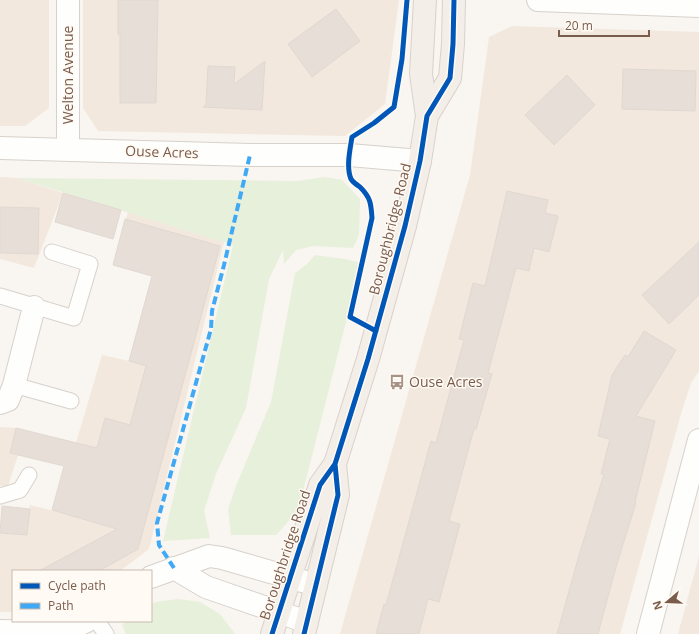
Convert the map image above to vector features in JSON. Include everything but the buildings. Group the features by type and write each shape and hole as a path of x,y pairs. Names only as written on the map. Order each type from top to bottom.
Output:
{"main road":[{"name":"Boroughbridge Road","path":"272,634 278,611 320,485 335,464 368,360 406,226 420,161 427,116 421,74 425,0"},
{"name":"Boroughbridge Road","path":"427,116 450,78 453,44 454,0"},
{"name":"Boroughbridge Road","path":"305,628 338,495 335,464"}],"street":[{"name":"Welton Avenue","path":"68,0 68,150"},
{"path":"538,0 699,6"},
{"name":"Ouse Acres","path":"0,148 250,155 349,156 420,161"},
{"path":"0,403 8,400 14,385 34,307"},
{"path":"648,634 699,440"},
{"path":"152,577 209,556 290,576"},
{"path":"174,568 206,587 278,611"},
{"name":"Boroughbridge Road","path":"290,576 316,585"},
{"name":"Boroughbridge Road","path":"278,611 305,628"},
{"path":"0,631 46,632 69,629 85,622"}],"lane":[{"path":"0,296 74,318 90,264 52,252"},
{"path":"14,385 71,401"},
{"path":"0,496 20,490 29,475"},
{"path":"98,622 106,634"}],"shaded area":[{"path":"0,0 49,0 49,108 25,126 0,126"},
{"path":"83,0 399,0 385,104 345,136 98,131 83,108"},
{"path":"512,26 699,32 699,371 691,383 681,414 620,634 340,634 470,175 489,37"},
{"path":"0,177 17,178 63,193 34,268 0,259"},
{"path":"128,212 224,242 149,549 121,570 12,570 12,612 0,612 0,533 27,535 30,505 78,517 70,468 102,355 129,361 152,276 113,265"},
{"path":"0,427 16,428 10,453 18,455 8,486 0,486"},
{"path":"699,556 699,634 678,634"}],"green space":[{"path":"325,177 342,180 360,199 359,235 353,248 313,246 296,250 284,264 283,250 269,279 246,408 216,474 204,511 210,538 163,541 233,245 17,178 297,181"},
{"path":"315,255 361,263 298,511 276,535 231,535 228,509 271,402 295,273 307,264"},
{"path":"178,599 200,602 220,614 235,634 126,634 122,625 125,622 152,622 152,604"}],"marked path":[{"path":"174,568 159,545 157,523 211,329 212,311 250,155"}],"cycle path":[{"path":"376,331 350,317 372,218 371,205 368,198 364,191 351,179 349,158 352,137 374,123 394,107 402,59 407,0"},
{"path":"272,634 320,485 335,464 368,359 405,226 420,161 427,116 450,78 453,44 454,0"},
{"path":"304,634 338,495 335,464"}],"place":[{"name":"Ouse Acres","path":"397,382"}]}
